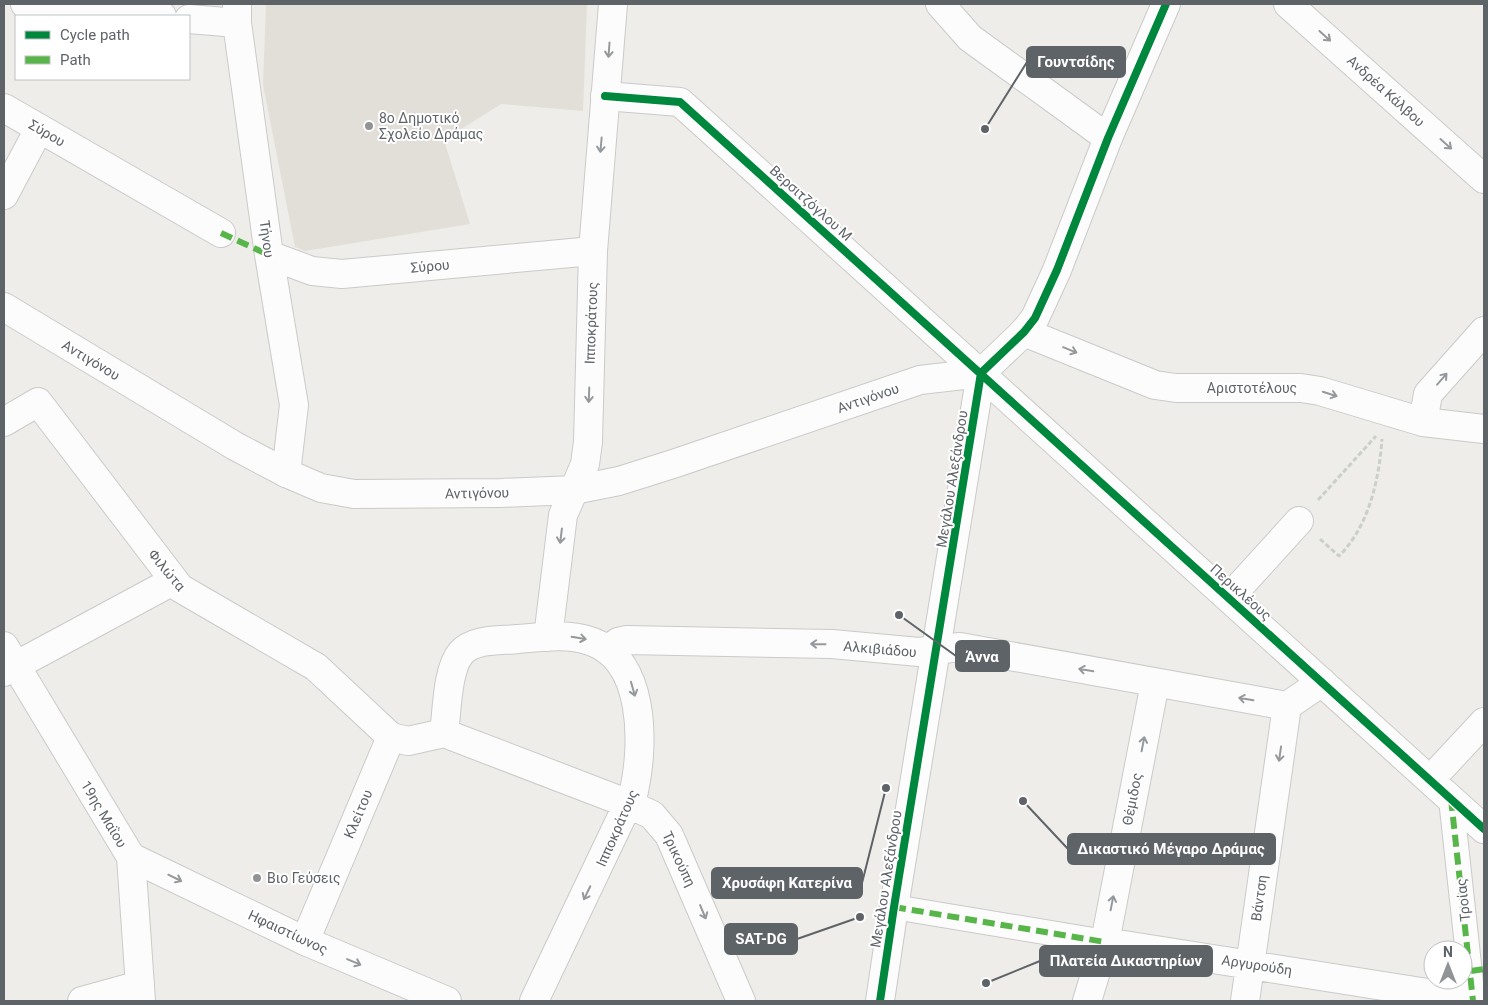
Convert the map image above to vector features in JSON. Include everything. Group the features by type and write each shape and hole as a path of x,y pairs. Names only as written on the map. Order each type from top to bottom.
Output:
{"street":[{"path":"25,4 151,15"},
{"name":"Ιπποκράτους","path":"548,637 563,516 585,464 588,442 593,251 612,4"},
{"path":"940,4 970,38 1108,138"},
{"path":"981,373 1024,332 1035,318 1057,270 1108,138 1166,4"},
{"name":"Ανδρέα Κάλβου","path":"1288,4 1484,179"},
{"path":"190,19 237,13"},
{"name":"Τήνου","path":"237,13 269,255 294,405 286,473"},
{"name":"Βερσιτζόγλου Μ","path":"605,96 680,102 981,373"},
{"name":"Σύρου","path":"4,108 221,233"},
{"path":"4,195 39,129"},
{"name":"Σύρου","path":"269,255 312,271 342,274 593,251"},
{"name":"Αντιγόνου","path":"4,307 234,446 286,473 321,488 354,494 500,493 574,490 619,481 676,463 920,380 981,373"},
{"path":"1423,422 1428,394 1484,330"},
{"name":"Αριστοτέλους","path":"1024,332 1155,385 1176,388 1301,388 1320,391 1389,422 1423,422 1484,429"},
{"name":"Περικλέους","path":"981,373 1484,829"},
{"name":"Μεγάλου Αλεξάνδρου","path":"880,1001 981,373"},
{"name":"Φιλώτα","path":"4,422 38,402 173,581 191,596 316,667 391,737"},
{"path":"1229,598 1299,521"},
{"path":"8,661 173,581"},
{"path":"391,737 408,741 444,733 452,668 461,652 478,642 548,637 579,638 595,642 607,650"},
{"name":"Αλκιβιάδου","path":"607,650 618,642 627,640 832,644 919,652 960,647 1287,706"},
{"name":"Ιπποκράτους","path":"534,1001 630,804 637,780 637,710 632,684 619,661 607,650"},
{"name":"19ης Μαΐου","path":"8,661 131,857 140,993"},
{"path":"1287,706 1322,682"},
{"name":"Θέμιδος","path":"1087,1001 1104,942 1155,683"},
{"name":"Βάντση","path":"1245,1001 1287,706"},
{"path":"1430,780 1484,722"},
{"name":"Τρικούπη","path":"444,733 630,804 652,815 669,835 741,1001"},
{"name":"Κλείτου","path":"305,940 391,737"},
{"name":"Τροίας","path":"1451,799 1478,970 1472,1001"},
{"name":"Ηφαιστίωνος","path":"131,857 305,940 447,1001"},
{"name":"Αργυρούδη","path":"894,907 1472,1001"},
{"path":"82,1001 140,993"}],"path":[{"path":"1389,422 1380,473 1369,508 1349,546 1339,556 1299,521 1389,422"}],"shaded area":[{"name":"8ο Δημοτικό Σχολείο Δράμας","path":"266,4 587,4 583,111 501,104 444,140 470,224 305,251 295,247 263,85"}],"marked path":[{"path":"221,233 269,255"},
{"path":"1451,799 1473,1001"},
{"path":"894,907 1105,942"},
{"path":"1473,971 1484,969"}],"cycle path":[{"path":"880,1001 981,373 1024,332 1035,318 1057,270 1108,138 1166,4"},
{"path":"605,96 680,102 1484,829"}],"place":[{"name":"8ο Δημοτικό Σχολείο Δράμας","path":"369,126"},
{"name":"Γουντσίδης","path":"985,129"},
{"name":"Άννα","path":"899,615"},
{"name":"Χρυσάφη Κατερίνα","path":"886,788"},
{"name":"Δικαστικό Μέγαρο Δράμας","path":"1023,801"},
{"name":"Βιο Γεύσεις","path":"257,878"},
{"name":"SAT-DG","path":"860,917"},
{"name":"Πλατεία Δικαστηρίων","path":"986,983"}]}
